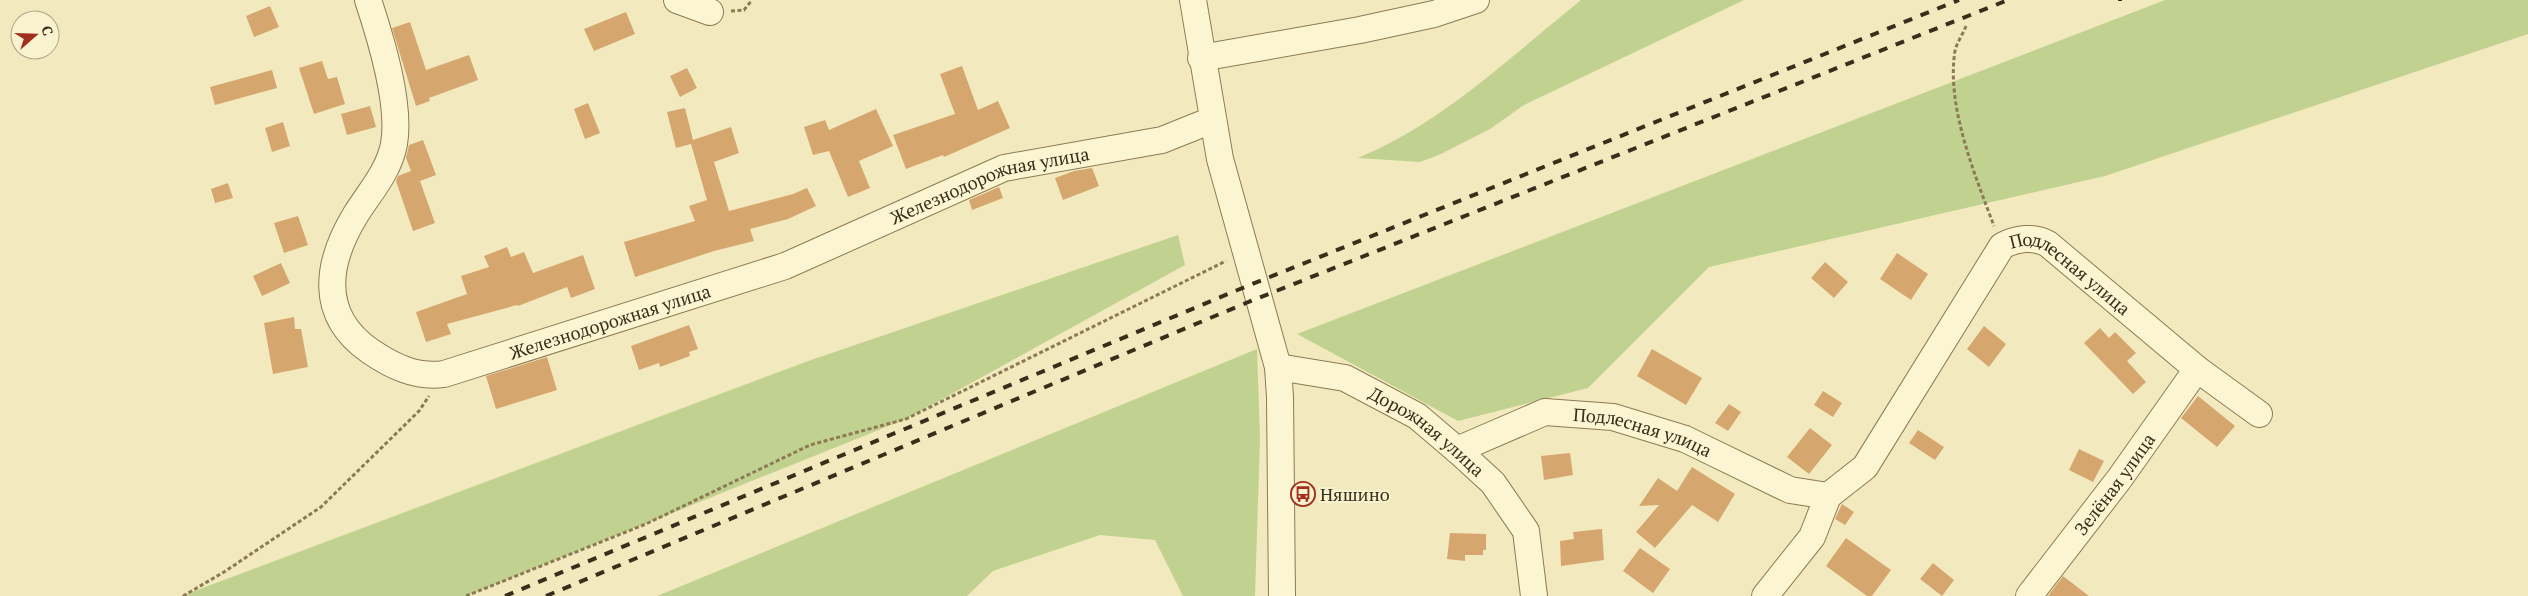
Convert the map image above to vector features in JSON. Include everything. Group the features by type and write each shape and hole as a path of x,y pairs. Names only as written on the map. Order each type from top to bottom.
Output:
{"street":[{"name":"Железнодорожная улица","path":"368,0 386,60 396,127 394,147 381,177 356,214 339,252 333,279 333,304 337,316 355,338 384,360 400,368 429,376 444,374 785,266 1004,168 1162,140 1212,120"},
{"path":"677,0 710,12"},
{"path":"1192,0 1212,120 1245,252 1268,326 1278,367 1282,596"},
{"path":"1201,58 1351,32 1434,14 1476,0"},
{"name":"Подлесная улица","path":"1457,450 1546,412 1613,417 1685,439 1790,490 1828,496 1865,467 2002,246 2013,241 2027,239 2043,240 2197,369 2259,414"},
{"name":"Дорожная улица","path":"1278,367 1345,378 1417,416 1457,450 1493,483 1526,531 1534,596"},
{"name":"Зелёная улица","path":"2029,596 2120,478 2197,369"},
{"path":"1765,596 1812,537 1828,496"}],"path":[{"path":"1966,26 1956,48 1954,72 1956,98 1979,184 2002,246"},
{"path":"466,596 646,524 810,445 906,419 1245,252"},
{"path":"183,596 224,572 321,507 419,411 444,374"}],"green space":[{"path":"1581,0 1744,0 1524,105 1490,129 1441,154 1420,162 1358,158 1389,144 1447,108 1502,66"},
{"path":"2165,0 2528,0 2528,34 2105,176 1709,267 1588,388 1458,421 1297,334"},
{"path":"1178,235 1185,265 906,419 466,596 181,596 811,360"},
{"path":"1257,349 1260,438 1255,596 1183,596 1155,540 1100,535 993,571 967,596 657,596"}],"building":[{"path":"270,6 279,27 254,37 246,16"},
{"path":"626,12 635,34 594,51 584,29"},
{"path":"410,22 426,70 469,55 478,80 429,98 430,101 416,106 392,28"},
{"path":"322,61 328,79 337,77 345,104 314,114 299,68"},
{"path":"962,66 978,110 998,101 1010,128 944,157 943,155 906,169 893,135 955,114 940,74"},
{"path":"687,68 697,88 680,97 670,76"},
{"path":"272,70 277,88 215,105 210,87"},
{"path":"588,103 600,133 585,139 574,109"},
{"path":"370,106 376,127 347,135 341,114"},
{"path":"685,108 693,140 731,127 739,153 714,162 729,211 793,194 807,188 816,206 788,219 750,229 754,241 714,251 635,277 624,242 695,221 689,206 707,200 691,144 676,148 667,112"},
{"path":"876,109 893,146 859,161 870,188 848,197 829,151 813,155 804,127 825,120 829,130"},
{"path":"283,122 290,146 272,152 265,128"},
{"path":"423,140 436,175 420,181 435,223 413,231 396,181 398,176 411,171 406,158 409,145"},
{"path":"1092,168 1099,186 1063,200 1055,178 1074,171"},
{"path":"228,183 233,198 215,203 211,189"},
{"path":"999,187 1003,198 972,210 969,200"},
{"path":"298,216 308,245 284,253 274,223"},
{"path":"507,247 511,257 524,252 533,273 583,255 595,289 571,298 567,287 518,306 447,324 451,334 426,342 416,312 467,294 461,276 489,267 484,256"},
{"path":"1897,253 1928,274 1911,300 1880,279"},
{"path":"1825,262 1848,282 1834,298 1811,278"},
{"path":"281,263 290,283 262,296 253,276"},
{"path":"294,317 295,329 301,329 308,367 273,374 264,323"},
{"path":"689,325 698,349 689,352 690,356 660,367 659,363 639,370 631,346"},
{"path":"1984,326 2006,344 1989,367 1967,349"},
{"path":"2100,328 2109,338 2115,332 2136,353 2127,361 2146,382 2133,394 2084,343"},
{"path":"1652,349 1702,378 1686,405 1637,376"},
{"path":"547,357 557,390 496,409 486,376"},
{"path":"1823,391 1842,403 1833,417 1814,405"},
{"path":"2198,396 2235,426 2217,447 2181,418"},
{"path":"1729,404 1741,412 1728,431 1715,423"},
{"path":"1810,428 1832,445 1809,474 1787,457"},
{"path":"1918,430 1944,447 1935,460 1909,443"},
{"path":"2079,449 2104,461 2093,482 2069,470"},
{"path":"1570,453 1573,475 1544,480 1541,456"},
{"path":"1692,467 1735,494 1718,522 1692,505 1655,548 1636,532 1659,505 1639,506 1658,478 1677,491"},
{"path":"1842,504 1854,512 1845,525 1835,519"},
{"path":"1602,529 1604,560 1561,566 1560,541 1574,539 1573,532"},
{"path":"1450,533 1486,534 1486,550 1483,550 1483,555 1465,555 1465,561 1447,559"},
{"path":"1846,538 1891,570 1872,596 1867,596 1826,566"},
{"path":"1640,548 1670,569 1653,593 1623,571"},
{"path":"1933,563 1954,580 1942,596 1920,579"},
{"path":"2063,576 2089,596 2048,596"}],"railway":[{"path":"505,596 1240,289 1959,0"},
{"path":"546,596 1246,303 2008,0"}],"place":[{"name":"Няшино","path":"1303,494"}]}
